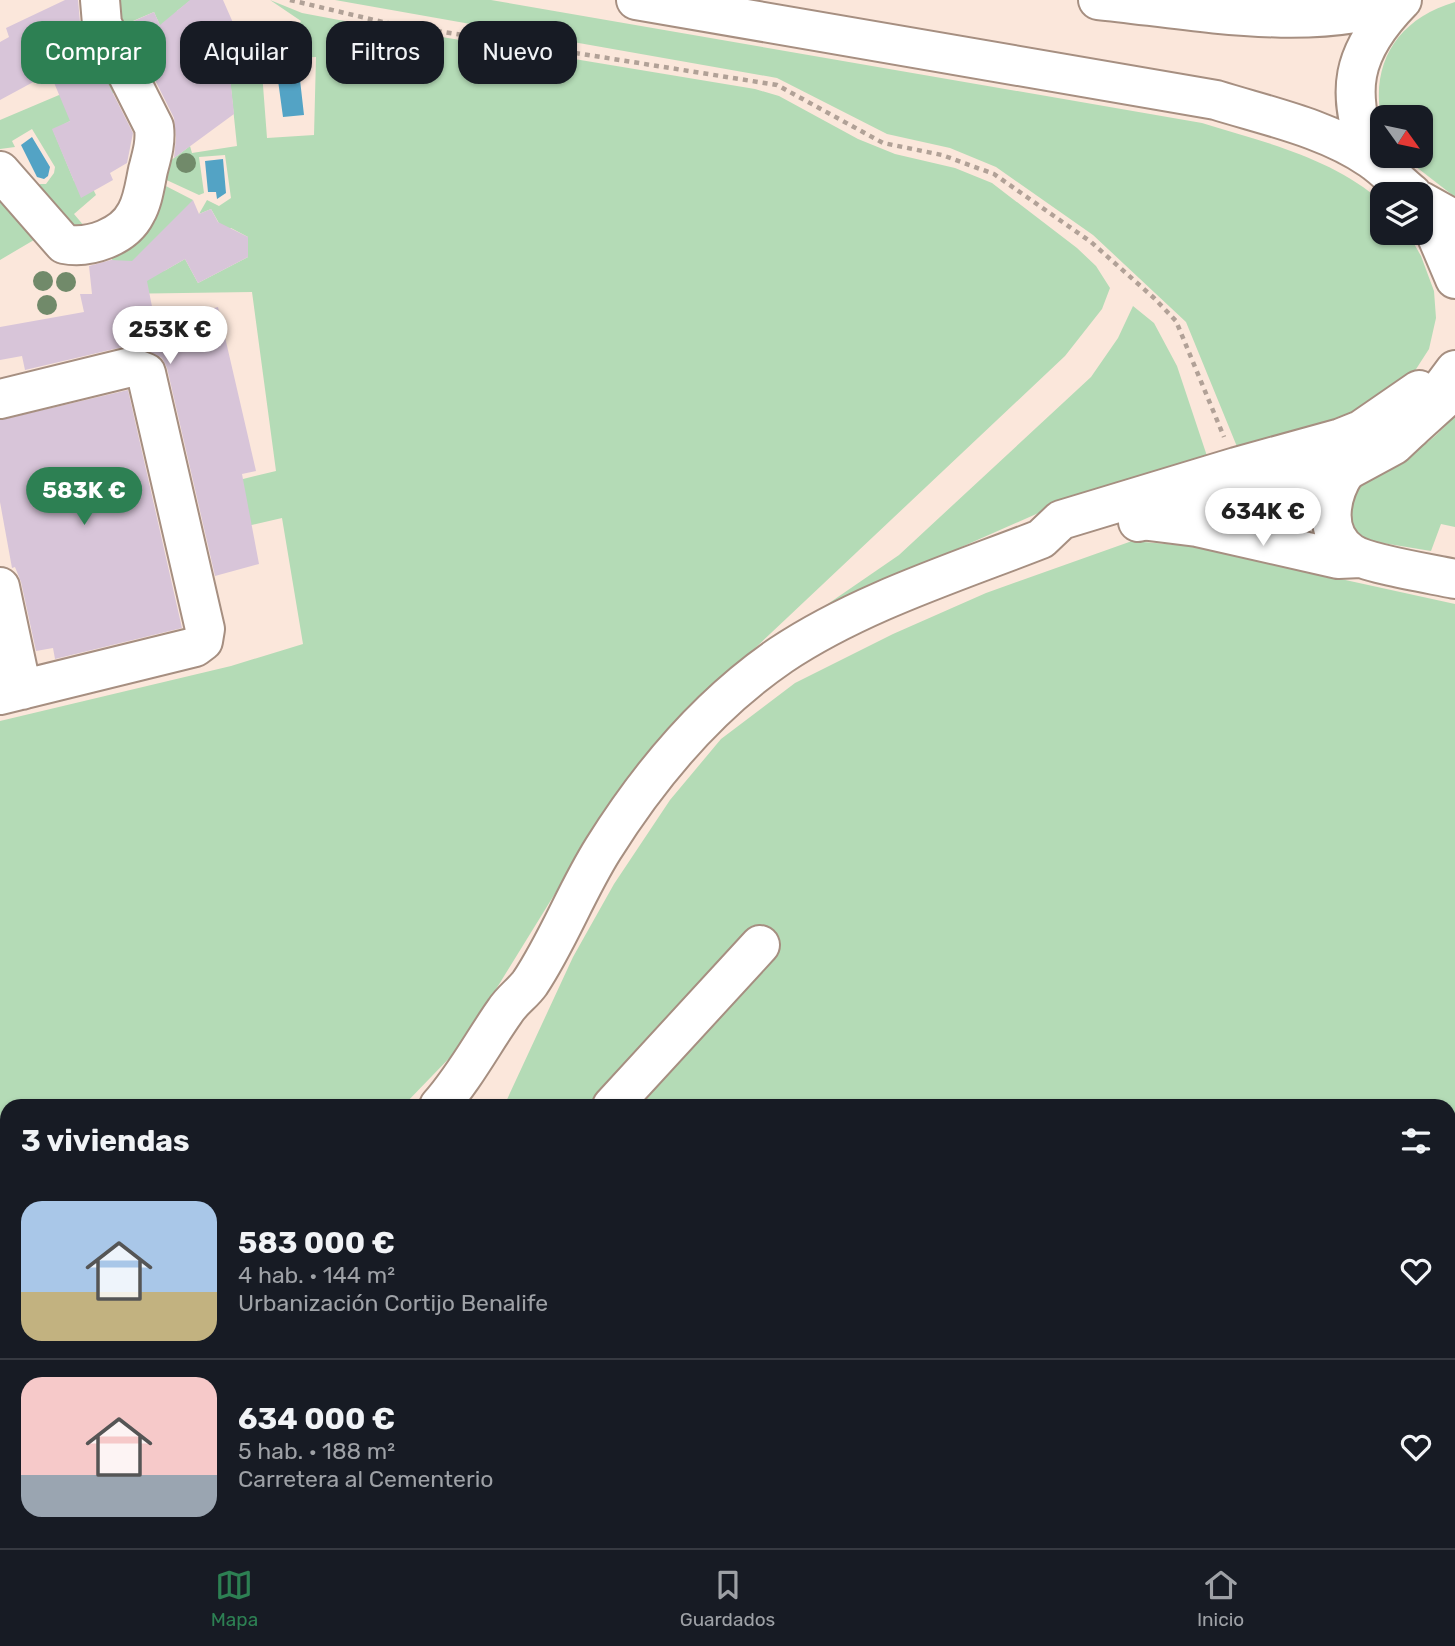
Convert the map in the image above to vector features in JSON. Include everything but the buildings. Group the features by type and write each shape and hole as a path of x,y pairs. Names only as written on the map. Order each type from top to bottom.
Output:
{"main road":[{"path":"0,171 64,244 76,247 99,242 119,230 136,213 155,144 154,127 102,24 100,0"},
{"path":"636,0 1216,100 1308,129 1370,159"},
{"path":"1098,0 1226,7 1296,18 1348,16 1377,10 1402,0"},
{"path":"1370,156 1360,131 1355,103 1359,71 1365,48 1374,30 1402,0"},
{"path":"1381,168 1396,182"},
{"path":"1433,208 1455,220"},
{"path":"1433,229 1455,279"},
{"path":"1411,429 1437,390 1440,364 1455,338"},
{"path":"0,399 131,367 146,373 205,624 205,636 195,647 11,692 0,587"},
{"path":"1041,539 1070,541 1346,471 1394,445 1411,429 1455,370"},
{"path":"444,1099 481,1051 506,1009 529,984 610,839 669,758 713,710 753,676 816,634 879,604 1041,539 1061,520 1236,467 1341,439 1437,390"},
{"path":"1315,552 1298,542 1285,527 1266,493 1266,483 1276,474 1357,449 1437,390"},
{"path":"1346,471 1336,486 1331,519 1342,545 1361,558"},
{"path":"1143,521 1197,527 1338,559 1361,558 1455,579"},
{"path":"618,1099 760,945"},
{"path":"475,1099 521,1016 529,984"}],"path":[{"path":"290,0 387,23 777,85 883,143 942,155 994,174 1091,243 1176,321 1236,467"}],"green space":[{"path":"111,0 191,0 177,11 180,23 166,30 166,21 158,21 154,12 133,21 112,21"},
{"path":"270,0 302,13 345,21 326,21 326,84 444,84 444,37 458,40 458,84 577,84 577,59 755,89 779,96 858,139 895,154 955,168 992,183 1077,248 1096,266 1110,288 1102,309 1065,356 718,683 580,853 461,1046 410,1099 0,1099 0,721 231,666 303,644 282,518 247,526 239,480 276,471 252,292 114,294 112,257 131,240 158,182 193,200 164,271 185,259 198,283 248,257 248,237 231,228 224,232 211,209 199,214 207,200 219,206 231,198 225,155 199,157 204,193 199,195 160,177 170,161 190,146 192,153 237,146 231,84 263,84 267,138 314,135 316,57 312,57 312,21 301,21"},
{"path":"335,0 491,0 1202,123 1297,153 1342,174 1370,193 1370,245 1415,245 1434,291 1436,318 1429,349 1409,380 1344,420 1240,454 1186,322 1093,235 996,167 950,148 887,134 777,78 577,43 577,21 458,22"},
{"path":"1455,2 1455,197 1418,168 1433,168 1433,105 1379,105 1379,102 1384,63 1392,47 1403,32 1435,10"},
{"path":"85,84 116,84 119,89 87,112 53,130 74,181 91,185 96,195 74,214 95,239 86,241 32,193 40,184 46,184 55,167 32,129 12,141 15,147 0,149 0,120"},
{"path":"0,200 39,237 0,260"},
{"path":"1133,306 1154,323 1177,366 1209,462 1043,511 819,610 899,555 1091,377 1118,338"},
{"path":"1455,415 1455,527 1441,524 1431,551 1358,539 1350,533 1345,506 1354,483 1396,463 1421,447"},
{"path":"1132,541 1190,546 1455,604 1455,1099 507,1099 573,957 614,884 670,800 721,739 795,683 893,634 986,593"}],"water":[{"path":"278,84 300,84 304,115 283,117"},
{"path":"32,137 50,167 48,176 44,179 37,177 21,145"},
{"path":"223,159 226,193 217,199 216,192 208,192 205,161"}]}
